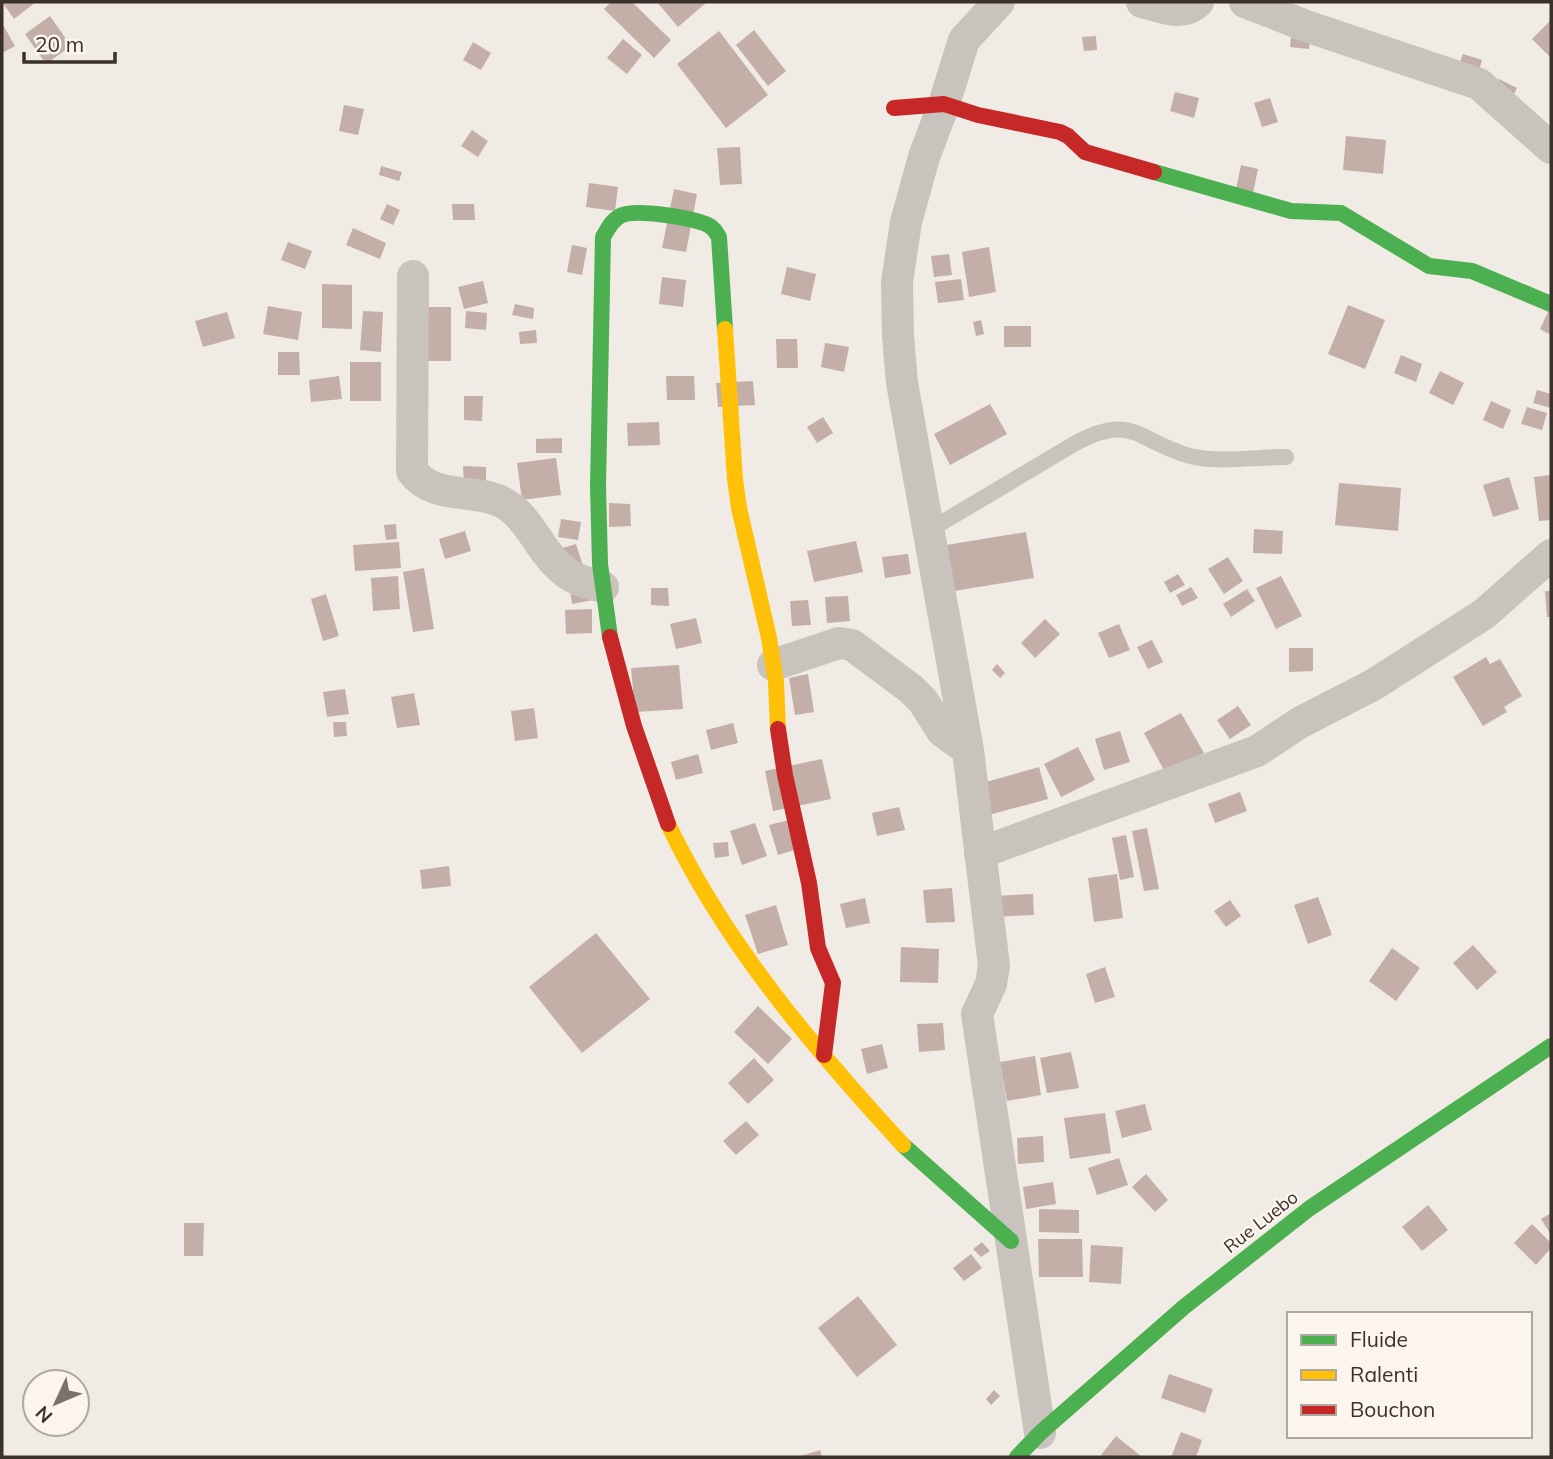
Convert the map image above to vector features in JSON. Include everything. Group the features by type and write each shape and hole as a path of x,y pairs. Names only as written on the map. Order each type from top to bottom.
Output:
{"street":[{"path":"999,2 964,40 924,157 906,222 897,282 898,336 902,383 968,750 994,966 991,984 977,1014 1040,1433"},
{"path":"1142,2 1179,12 1198,2"},
{"path":"1245,2 1306,26 1479,84 1551,148"},
{"path":"894,108 944,104 978,115 1060,132 1084,152 1290,211 1340,213 1429,265 1472,271 1551,304"},
{"path":"824,1055 833,984 818,948 809,883 786,783 776,719 773,665 735,479 719,237 711,226 690,219 625,214 611,223 603,237 598,485 600,564 610,635 634,726 668,825 709,903 761,977 824,1055 907,1150 1011,1241"},
{"path":"413,276 412,471 419,480 436,489 500,501 516,512 553,560 567,573 603,587"},
{"path":"980,853 1256,751 1301,722 1373,685 1484,614 1551,555"},
{"path":"773,665 839,643 852,645 911,689 923,701 942,731 968,750"},
{"name":"Rue Luebo","path":"1017,1457 1040,1433 1184,1307 1310,1208 1551,1045"}],"lane":[{"path":"928,531 1094,433 1114,428 1138,433 1188,455 1205,458 1286,457"}],"building":[{"path":"2,2 36,2 14,19"},
{"path":"611,2 632,2 671,40 654,58 604,9"},
{"path":"657,2 707,2 678,27"},
{"path":"50,16 71,46 46,64 25,34"},
{"path":"1551,20 1551,58 1532,39"},
{"path":"2,23 15,46 2,53"},
{"path":"1292,26 1311,28 1309,49 1290,47"},
{"path":"754,30 786,71 768,86 736,45"},
{"path":"719,31 768,95 726,128 677,64"},
{"path":"1096,36 1097,50 1084,51 1082,37"},
{"path":"623,39 642,55 627,74 607,58"},
{"path":"473,42 491,53 481,70 463,60"},
{"path":"1463,54 1482,60 1478,74 1458,67"},
{"path":"1499,79 1517,88 1510,102 1493,92"},
{"path":"1175,92 1199,98 1194,118 1170,111"},
{"path":"1270,98 1278,122 1262,127 1254,103"},
{"path":"344,105 364,109 358,135 339,131"},
{"path":"472,130 488,141 478,157 461,146"},
{"path":"1346,136 1386,140 1383,174 1343,170"},
{"path":"740,147 742,184 720,185 717,148"},
{"path":"1241,165 1258,169 1253,193 1236,189"},
{"path":"381,166 402,172 399,181 379,175"},
{"path":"589,183 618,187 615,211 586,207"},
{"path":"674,189 697,194 686,252 662,248"},
{"path":"387,204 400,210 393,225 380,219"},
{"path":"452,204 474,204 475,220 453,220"},
{"path":"353,228 386,243 380,259 346,245"},
{"path":"288,242 312,251 305,269 281,260"},
{"path":"572,245 587,248 582,275 567,272"},
{"path":"989,247 996,292 969,297 962,252"},
{"path":"949,254 952,275 934,277 931,256"},
{"path":"787,267 816,274 810,301 781,294"},
{"path":"662,277 686,280 683,307 659,304"},
{"path":"961,279 964,300 938,303 935,282"},
{"path":"483,281 488,303 464,309 458,287"},
{"path":"322,284 352,285 352,329 322,328"},
{"path":"515,304 534,308 533,319 512,315"},
{"path":"1348,305 1385,320 1365,369 1328,354"},
{"path":"268,306 302,312 298,340 263,334"},
{"path":"419,307 451,307 451,361 419,361"},
{"path":"1549,310 1551,311 1551,335 1540,329"},
{"path":"363,311 383,312 381,352 360,350"},
{"path":"466,311 487,313 486,330 465,328"},
{"path":"227,312 235,338 203,347 195,321"},
{"path":"981,320 984,334 976,336 973,322"},
{"path":"1004,326 1031,326 1031,347 1004,347"},
{"path":"536,330 537,343 520,344 519,332"},
{"path":"776,339 797,339 798,368 777,368"},
{"path":"825,343 849,347 844,372 821,367"},
{"path":"278,352 299,352 300,375 278,375"},
{"path":"1401,355 1422,364 1416,382 1394,373"},
{"path":"350,362 381,362 381,401 350,401"},
{"path":"1440,371 1464,383 1453,405 1429,393"},
{"path":"339,376 342,399 311,402 309,380"},
{"path":"666,376 694,376 695,400 667,400"},
{"path":"753,381 755,405 718,407 716,383"},
{"path":"1537,390 1551,394 1551,408 1533,403"},
{"path":"464,396 483,396 482,421 464,420"},
{"path":"1491,401 1511,410 1503,429 1483,420"},
{"path":"990,404 1007,434 950,465 934,434"},
{"path":"1527,407 1547,413 1542,430 1521,424"},
{"path":"823,417 833,433 817,443 807,427"},
{"path":"659,422 660,445 628,446 627,423"},
{"path":"562,438 562,453 536,453 536,439"},
{"path":"556,458 561,495 522,500 517,463"},
{"path":"463,466 486,467 486,486 464,485"},
{"path":"1551,475 1551,520 1539,521 1534,477"},
{"path":"1509,477 1519,509 1493,517 1483,485"},
{"path":"1339,483 1401,488 1398,531 1335,525"},
{"path":"609,503 630,504 631,526 609,527"},
{"path":"561,519 581,522 578,540 558,537"},
{"path":"396,524 397,539 386,540 384,525"},
{"path":"1254,529 1283,531 1282,554 1253,553"},
{"path":"465,531 471,551 445,559 439,539"},
{"path":"1026,532 1034,578 942,593 934,547"},
{"path":"856,541 863,572 814,582 807,551"},
{"path":"399,542 401,568 355,571 353,545"},
{"path":"576,544 583,566 559,549"},
{"path":"908,554 911,574 885,578 882,557"},
{"path":"1228,557 1243,581 1224,594 1208,569"},
{"path":"424,568 434,629 413,632 403,572"},
{"path":"1178,574 1185,585 1170,593 1164,582"},
{"path":"398,576 400,609 373,611 371,578"},
{"path":"1281,576 1302,616 1276,629 1256,588"},
{"path":"1191,587 1198,598 1182,606 1176,595"},
{"path":"651,588 668,588 669,606 651,605"},
{"path":"1247,589 1255,601 1231,617 1223,604"},
{"path":"570,590 593,600 572,604"},
{"path":"1545,591 1551,591 1551,617 1547,617"},
{"path":"326,594 339,636 323,641 311,599"},
{"path":"848,596 850,621 827,623 825,597"},
{"path":"808,600 811,625 792,626 790,601"},
{"path":"592,609 592,633 566,634 565,610"},
{"path":"696,618 702,643 676,649 670,624"},
{"path":"1045,619 1060,634 1035,658 1021,643"},
{"path":"1119,624 1130,650 1109,658 1098,633"},
{"path":"1152,640 1163,662 1148,669 1137,647"},
{"path":"1289,648 1313,648 1313,671 1289,672"},
{"path":"1486,657 1490,664 1500,659 1522,696 1504,707 1507,712 1483,726 1453,677"},
{"path":"997,664 1005,673 1000,678 992,670"},
{"path":"679,665 683,709 635,712 631,668"},
{"path":"808,674 814,712 795,715 789,678"},
{"path":"345,689 349,714 327,717 323,692"},
{"path":"414,693 420,725 397,728 391,697"},
{"path":"1238,706 1251,725 1230,739 1217,720"},
{"path":"534,708 538,738 515,741 511,711"},
{"path":"1181,713 1204,753 1166,774 1144,733"},
{"path":"333,722 346,722 347,736 334,737"},
{"path":"733,723 738,743 711,750 706,730"},
{"path":"1120,731 1130,762 1104,770 1095,739"},
{"path":"1078,747 1095,780 1061,797 1044,764"},
{"path":"698,754 703,773 676,780 671,762"},
{"path":"822,759 831,799 773,811 765,771"},
{"path":"1039,767 1048,799 974,819 965,788"},
{"path":"1240,792 1247,811 1215,823 1208,804"},
{"path":"899,807 905,830 877,836 872,813"},
{"path":"793,819 801,848 778,855 769,825"},
{"path":"755,823 767,856 742,865 730,831"},
{"path":"1147,828 1159,889 1144,891 1132,831"},
{"path":"1126,835 1134,877 1120,880 1112,838"},
{"path":"728,842 729,856 715,858 713,843"},
{"path":"449,866 451,886 422,889 420,870"},
{"path":"1117,874 1123,918 1094,922 1088,878"},
{"path":"952,888 955,922 926,923 923,890"},
{"path":"1033,894 1034,915 992,917 991,896"},
{"path":"1318,897 1332,935 1308,944 1294,905"},
{"path":"865,898 870,923 846,928 840,904"},
{"path":"1230,900 1241,916 1226,927 1214,911"},
{"path":"776,905 788,945 758,954 745,915"},
{"path":"596,933 650,999 582,1053 529,987"},
{"path":"1473,945 1497,972 1477,990 1453,963"},
{"path":"901,947 939,949 938,983 900,982"},
{"path":"1392,948 1420,968 1396,1001 1369,981"},
{"path":"1105,967 1115,997 1095,1003 1086,974"},
{"path":"758,1006 792,1039 768,1064 734,1032"},
{"path":"943,1023 945,1050 919,1052 917,1024"},
{"path":"882,1044 888,1068 867,1074 861,1049"},
{"path":"1071,1052 1079,1088 1047,1093 1040,1058"},
{"path":"1035,1056 1041,1095 1007,1101 1000,1062"},
{"path":"754,1058 774,1080 748,1104 728,1083"},
{"path":"1145,1104 1152,1130 1122,1138 1115,1111"},
{"path":"1105,1113 1111,1153 1070,1159 1064,1118"},
{"path":"746,1121 759,1135 736,1155 723,1141"},
{"path":"1043,1136 1044,1162 1018,1164 1017,1138"},
{"path":"1119,1158 1128,1185 1097,1195 1088,1168"},
{"path":"1146,1174 1168,1200 1155,1212 1132,1187"},
{"path":"1053,1182 1056,1204 1026,1209 1023,1187"},
{"path":"1428,1205 1448,1230 1422,1251 1402,1227"},
{"path":"1039,1209 1079,1210 1079,1233 1039,1232"},
{"path":"1551,1213 1551,1235 1541,1219"},
{"path":"184,1223 204,1223 203,1256 184,1256"},
{"path":"1532,1224 1551,1243 1551,1248 1536,1265 1514,1243"},
{"path":"1038,1239 1082,1239 1083,1277 1039,1277"},
{"path":"982,1242 990,1251 981,1257 973,1249"},
{"path":"1091,1245 1123,1247 1121,1284 1089,1282"},
{"path":"971,1254 982,1268 964,1281 953,1268"},
{"path":"858,1296 897,1345 857,1377 818,1328"},
{"path":"1169,1374 1213,1389 1205,1413 1161,1398"},
{"path":"994,1390 1000,1396 991,1405 986,1399"},
{"path":"1181,1432 1202,1440 1196,1457 1171,1457"},
{"path":"1116,1436 1142,1457 1101,1455"},
{"path":"820,1450 822,1457 798,1457"}],"traffic: fast":[{"path":"1154,172 1291,211 1341,213 1429,266 1472,271 1551,304"},
{"path":"610,637 600,564 598,486 603,237 614,220 627,214 650,213 690,220 713,228 719,237 725,329"},
{"path":"1017,1457 1040,1433 1184,1307 1310,1208 1551,1046"},
{"path":"903,1145 1011,1241"}],"traffic: slow":[{"path":"725,329 735,479 739,508 769,638 776,682 778,729"},
{"path":"668,824 716,911 773,993 836,1070 903,1145"}],"traffic: jam":[{"path":"894,108 944,104 978,115 1060,132 1085,152 1154,172"},
{"path":"610,637 634,726 668,824"},
{"path":"778,729 785,775 809,883 818,948 833,983 824,1055"}]}
